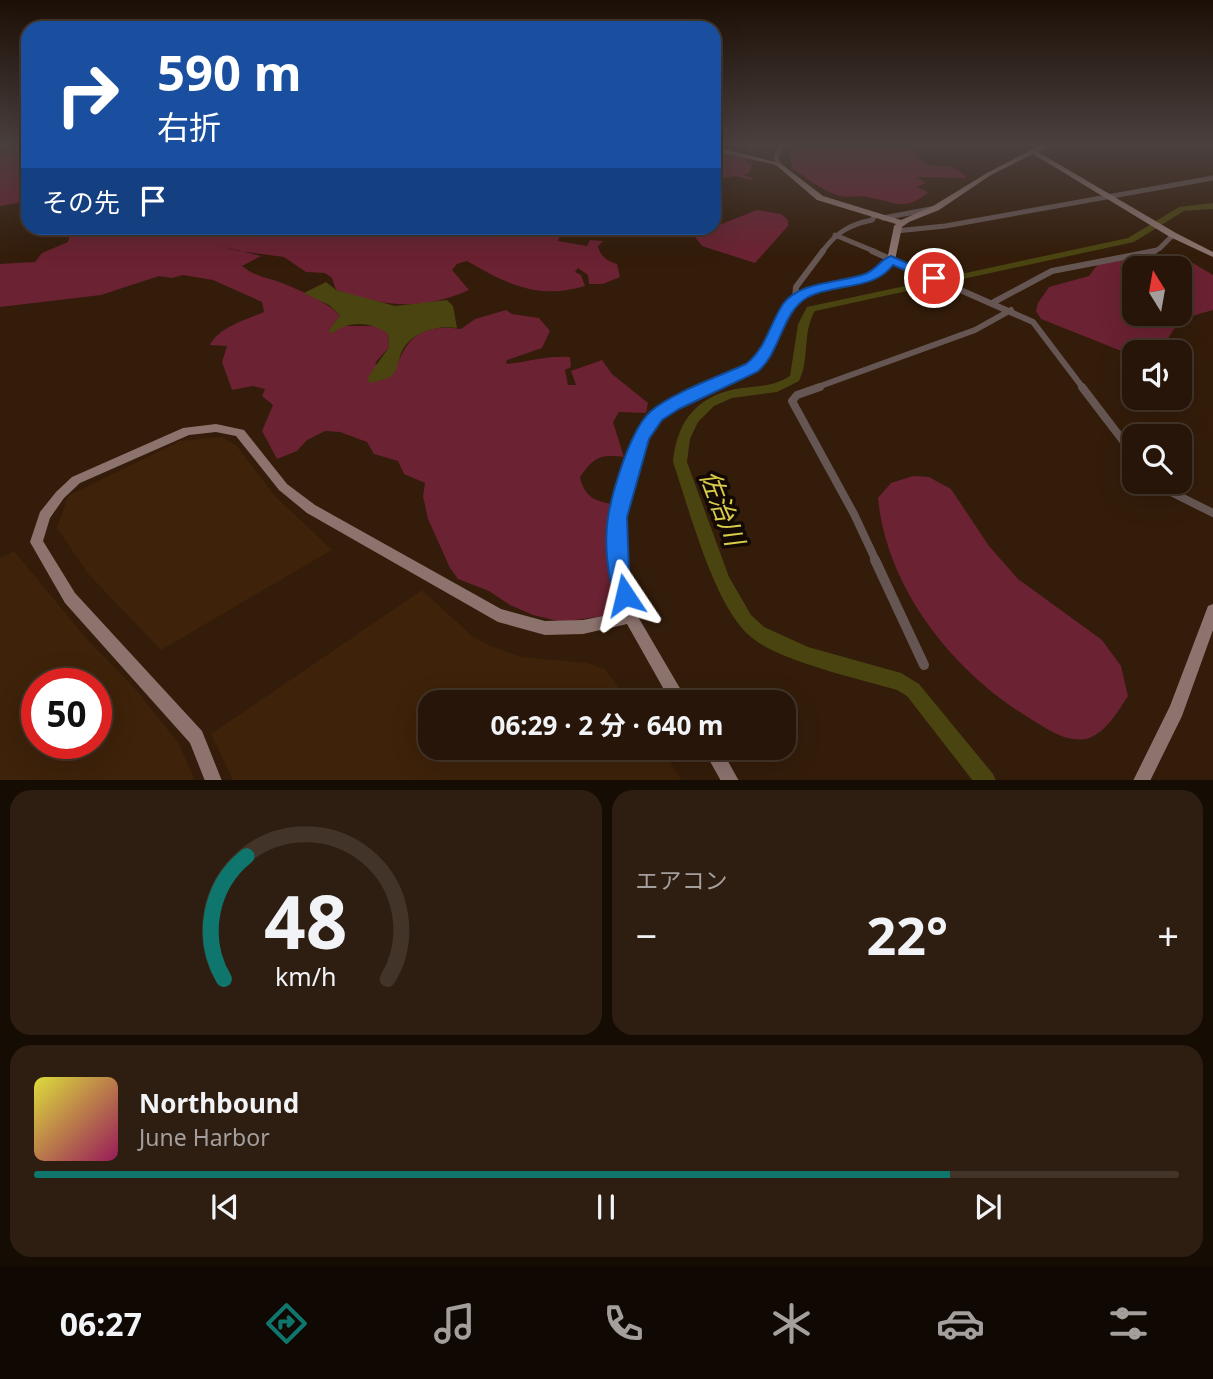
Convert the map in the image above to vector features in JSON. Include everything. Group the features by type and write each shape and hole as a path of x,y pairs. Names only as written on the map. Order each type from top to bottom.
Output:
{"street":[{"path":"798,180 820,198 899,227 989,218 1198,180"},
{"path":"795,299 819,289 869,277 882,271 891,260 899,227 936,208 978,180"},
{"path":"1082,180 1173,235 1213,255"},
{"path":"673,690 631,617 619,572 618,517 640,437 656,416 673,405 751,368 761,360 795,299 796,287 835,235 847,227 878,218 936,208"},
{"path":"835,235 994,302 1038,328 1122,440"},
{"path":"994,302 1043,274 1147,253 1159,249 1173,235"},
{"path":"924,664 854,513 792,401 797,395 975,330 1011,310"},
{"path":"214,780 196,737 71,598 36,542 44,516 76,480 187,431 216,428 240,433 283,487 311,509 498,615 545,628 583,627 631,617"},
{"path":"1177,494 1213,513"},
{"path":"1141,780 1176,710 1213,611"},
{"path":"718,760 731,780"}],"shaded area":[{"path":"0,180 21,180 21,202 0,206"},
{"path":"810,180 922,180 926,183 916,187 928,192 912,202 899,204 864,196 840,196"},
{"path":"757,210 781,214 788,220 788,226 755,263 702,246 695,237 721,235 721,224"},
{"path":"70,235 560,235 558,241 587,246 590,240 603,241 598,246 600,253 617,264 620,277 603,284 589,284 588,275 578,268 575,272 581,275 585,286 568,290 538,290 509,283 467,261 457,264 452,270 469,290 452,297 419,304 387,303 336,290 332,278 325,273 306,272 284,257 243,252 261,256 242,266 305,293 334,310 340,315 329,331 333,333 341,326 378,326 388,334 389,347 375,363 394,374 409,342 425,331 435,328 461,329 475,319 506,310 512,314 539,318 550,331 542,348 507,360 506,364 570,357 571,367 565,370 568,385 576,385 571,371 602,360 612,374 648,403 646,413 619,412 613,422 624,457 598,458 580,477 587,493 612,504 610,557 620,609 610,615 562,622 533,615 510,605 489,591 458,579 450,568 428,519 423,496 425,483 404,474 398,461 374,454 367,442 340,432 325,431 307,440 297,451 277,459 262,431 273,405 262,396 265,389 253,386 232,390 222,362 227,346 210,345 226,329 264,312 262,302 213,280 183,275 172,278 159,276 101,295 0,307 0,264 35,262 42,253 68,242"},
{"path":"1122,258 1122,326 1177,326 1167,340 1122,340 1122,351 1041,319 1036,311 1038,303 1049,287 1089,276 1101,260"},
{"path":"1192,263 1213,275 1213,310 1192,316"},
{"path":"326,282 336,290 395,306 447,300 453,306 457,328 433,329 412,339 402,351 393,375 369,383 368,377 389,347 388,334 376,327 361,324 346,326 333,333 328,332 340,315 329,305 304,293"},
{"path":"222,437 237,446 274,495 332,550 161,650 89,575 57,528 68,496 180,441"},
{"path":"913,476 929,477 951,489 989,546 1018,579 1102,640 1121,666 1128,696 1101,731 1089,738 1074,739 1060,736 1040,725 978,680 930,627 895,566 884,532 878,498 891,483"},
{"path":"14,551 87,639 137,691 179,744 195,780 0,780 0,558"},
{"path":"422,590 472,636 491,646 521,657 587,663 605,669 620,690 418,690 418,760 669,760 682,780 233,780 211,734"}],"waterway":[{"name":"佐治川","path":"985,780 913,690 901,682 790,649 758,633 746,621 722,580 680,462 687,428 701,410 720,397 781,387 795,378 803,324 811,309 1131,240 1182,209 1213,206"}],"route":[{"path":"625,595 619,572 618,517 640,437 656,416 673,405 751,368 761,360 769,350 790,304 805,293 869,277 882,271 891,260 934,278"}]}
